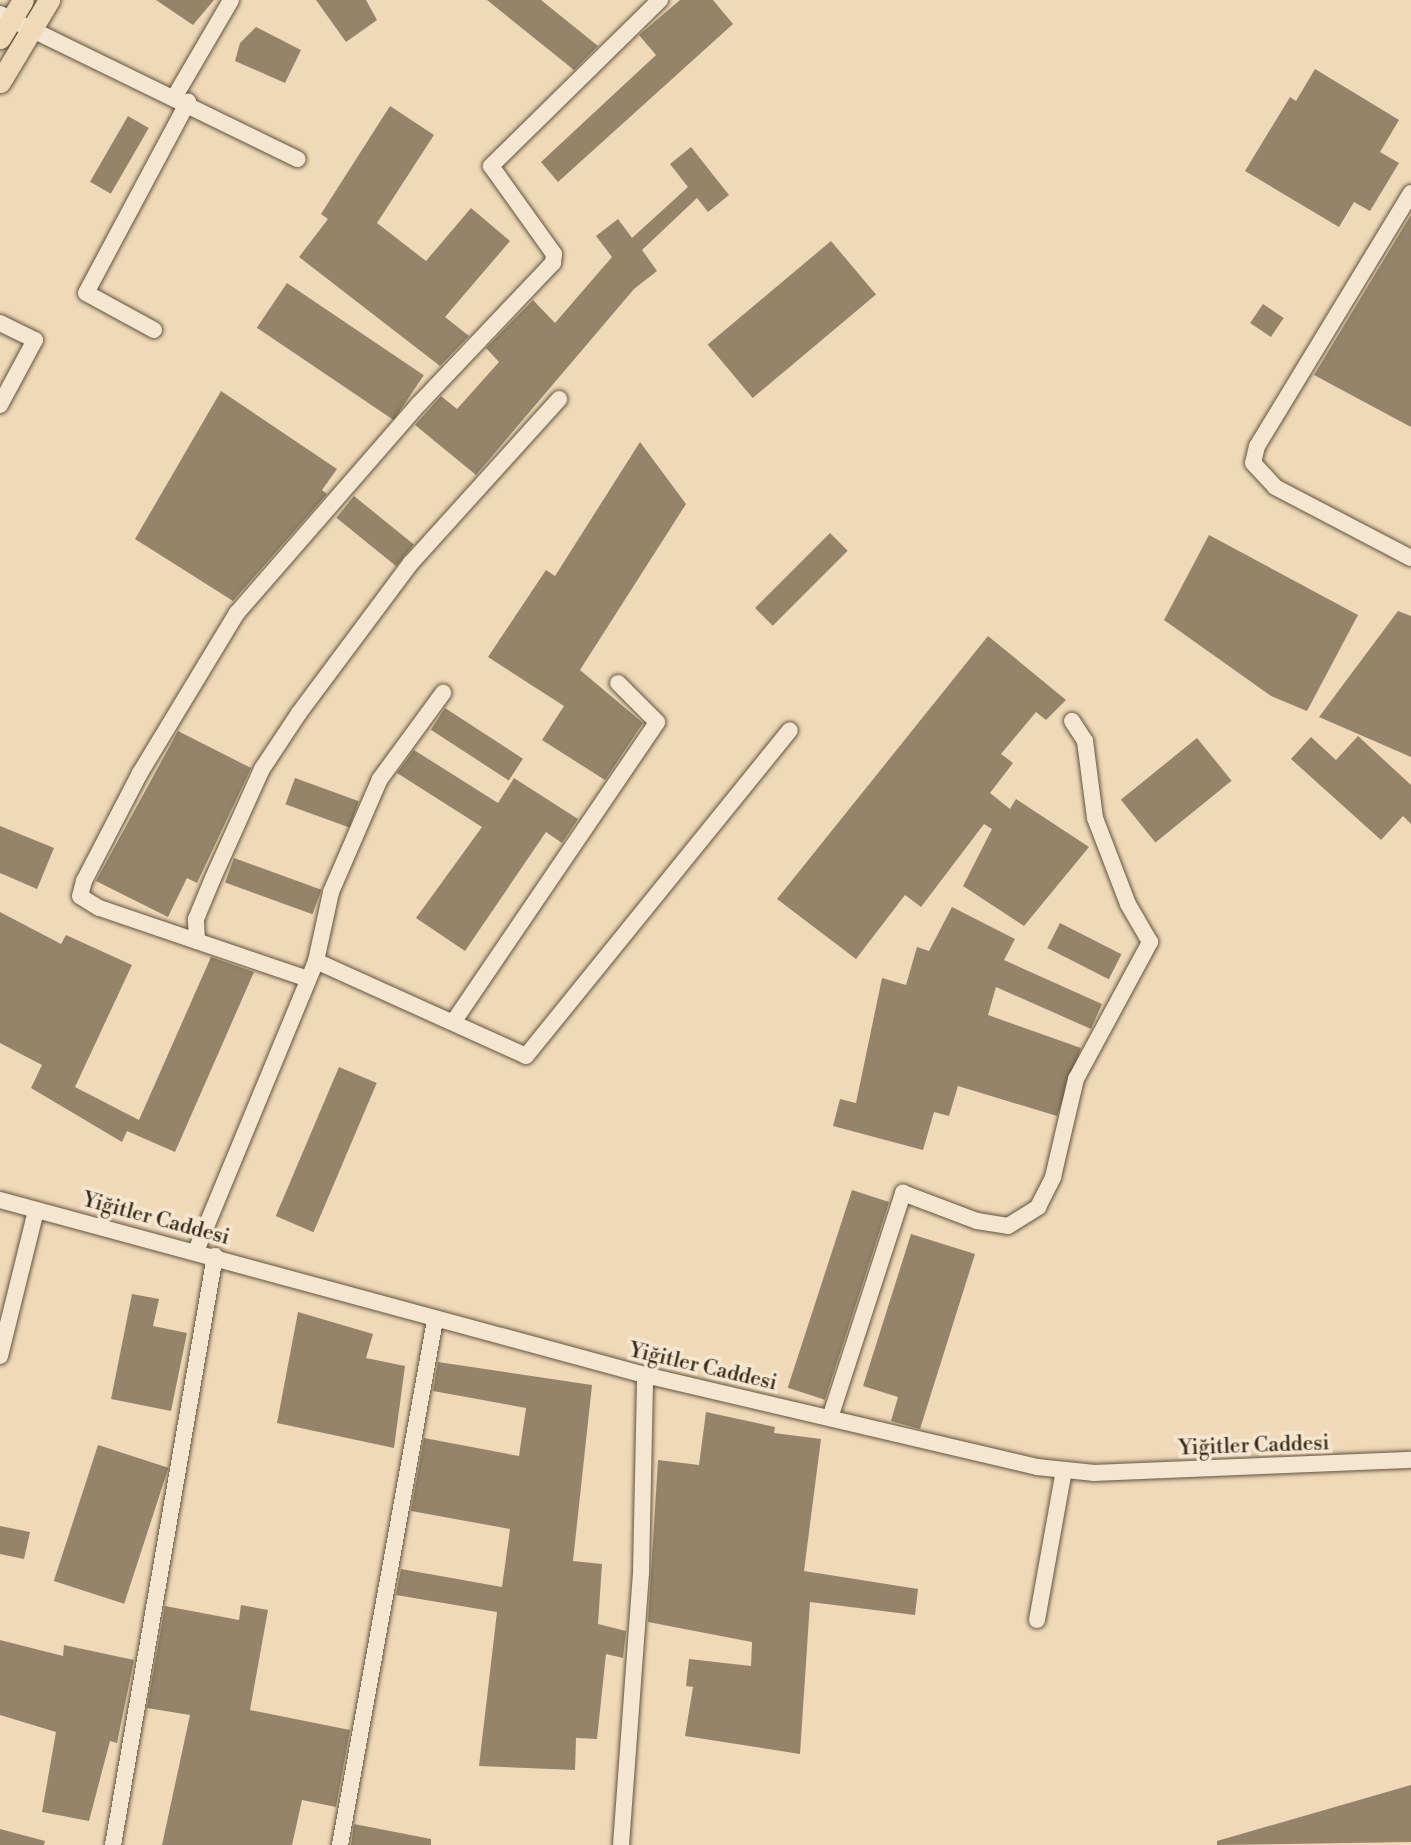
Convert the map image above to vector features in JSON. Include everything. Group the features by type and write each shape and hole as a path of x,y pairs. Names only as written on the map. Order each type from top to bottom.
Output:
{"main road":[{"path":"4,24 23,0"},
{"path":"0,82 49,0"}],"street":[{"path":"153,330 86,293 231,0"},
{"path":"308,979 99,908 80,896 84,881 140,773 237,614 419,404 553,263 554,254 491,166 660,0"},
{"path":"4,24 32,29 182,99 298,159"},
{"path":"1410,554 1275,487 1253,463 1256,446 1411,193"},
{"path":"0,323 35,340 0,405"},
{"path":"197,942 196,919 213,878 262,769 299,713 411,563 559,399"},
{"path":"454,1021 657,722 618,683"},
{"path":"196,1251 316,961 331,892 380,779 443,693"},
{"path":"830,1418 903,1193 977,1221 1008,1226 1038,1207 1053,1177 1076,1079 1150,942 1128,904 1096,818 1085,741 1072,721"},
{"path":"316,961 454,1021 526,1056 790,730"},
{"name":"Yiğitler Caddesi","path":"0,1200 215,1256 435,1320 645,1375 1064,1470 1411,1460"},
{"path":"0,1356 36,1210"},
{"path":"113,1845 215,1256"},
{"path":"340,1845 435,1320"},
{"path":"621,1845 641,1573 645,1375"},
{"path":"1037,1620 1064,1470"}],"building":[{"path":"156,0 214,0 193,25"},
{"path":"316,0 366,0 377,20 346,42"},
{"path":"487,0 541,0 598,46 574,70"},
{"path":"680,0 713,0 733,24 558,182 541,162 656,55 639,35"},
{"path":"256,27 301,50 285,83 235,61 240,43"},
{"path":"1315,69 1399,120 1380,152 1399,163 1370,211 1354,202 1339,227 1245,171 1290,97 1296,101"},
{"path":"390,106 434,135 377,223 426,261 471,208 510,241 445,317 469,336 440,366 299,257 328,219 321,214"},
{"path":"128,116 149,128 111,194 90,182"},
{"path":"691,147 729,195 708,212 697,198 642,250 657,271 634,289 476,475 415,425 441,396 457,409 499,362 486,348 533,300 555,323 612,257 596,236 618,219 632,238 688,187 670,164"},
{"path":"1411,215 1411,427 1314,375"},
{"path":"831,241 876,295 753,398 708,344"},
{"path":"287,283 424,375 394,420 257,328"},
{"path":"1263,304 1284,318 1271,337 1250,323"},
{"path":"221,391 337,469 322,490 327,494 233,601 135,539"},
{"path":"640,442 686,504 580,670 643,723 605,780 542,740 564,706 488,657 546,570 555,576"},
{"path":"354,496 414,544 396,566 336,518"},
{"path":"830,533 848,551 773,626 755,608"},
{"path":"1209,535 1358,615 1307,711 1271,696 1164,620"},
{"path":"1398,611 1411,616 1411,757 1319,717"},
{"path":"988,636 1066,700 1046,720 1036,712 1001,754 1013,763 990,793 1010,809 1016,799 1089,847 1024,926 963,886 992,829 984,824 921,907 905,895 856,959 777,899"},
{"path":"445,708 523,759 509,780 431,730"},
{"path":"178,731 251,768 197,883 187,878 168,917 96,881"},
{"path":"1358,736 1411,785 1411,824 1403,816 1381,840 1291,759 1311,737 1336,760"},
{"path":"1197,738 1232,781 1155,842 1121,800"},
{"path":"414,750 498,803 514,778 578,819 562,843 546,832 465,951 416,918 482,827 397,773"},
{"path":"295,778 359,801 349,828 285,804"},
{"path":"0,826 54,848 37,889 0,873"},
{"path":"234,858 321,890 312,914 225,882"},
{"path":"952,907 1015,939 1004,960 1102,1004 1091,1029 996,987 988,1015 1081,1048 1057,1116 958,1086 949,1116 934,1112 923,1150 833,1126 840,1099 856,1103 882,978 906,985 917,947 929,951"},
{"path":"0,912 61,944 66,935 132,965 75,1087 139,1120 211,957 254,972 175,1152 127,1131 122,1142 31,1088 42,1065 0,1043"},
{"path":"1060,923 1121,954 1109,979 1047,948"},
{"path":"339,1067 377,1083 313,1232 276,1216"},
{"path":"852,1190 889,1202 825,1400 788,1388"},
{"path":"911,1234 975,1254 920,1429 891,1421 898,1397 863,1386"},
{"path":"132,1294 159,1299 153,1326 187,1333 171,1411 111,1399"},
{"path":"298,1312 373,1334 366,1358 405,1366 394,1448 277,1423"},
{"path":"438,1362 592,1385 573,1561 602,1564 598,1624 626,1631 623,1658 606,1654 597,1739 576,1738 575,1770 479,1766 497,1612 396,1595 401,1569 502,1587 510,1529 411,1511 424,1438 519,1456 526,1408 433,1391"},
{"path":"706,1412 775,1427 774,1433 821,1439 804,1571 918,1589 915,1615 810,1602 800,1754 685,1736 693,1687 686,1686 689,1659 751,1666 752,1642 648,1622 658,1460 699,1465"},
{"path":"98,1445 168,1468 124,1604 54,1581"},
{"path":"0,1526 30,1532 24,1559 0,1554"},
{"path":"241,1605 268,1610 250,1710 350,1730 336,1807 302,1800 292,1845 162,1845 190,1715 147,1708 165,1606 239,1620"},
{"path":"0,1640 63,1656 64,1645 134,1660 117,1743 110,1741 89,1821 42,1812 56,1732 0,1715"},
{"path":"1411,1785 1411,1842 1217,1845 1217,1841"},
{"path":"354,1824 431,1839 431,1845 351,1845"},
{"path":"0,1829 45,1841 44,1845 0,1845"}]}
